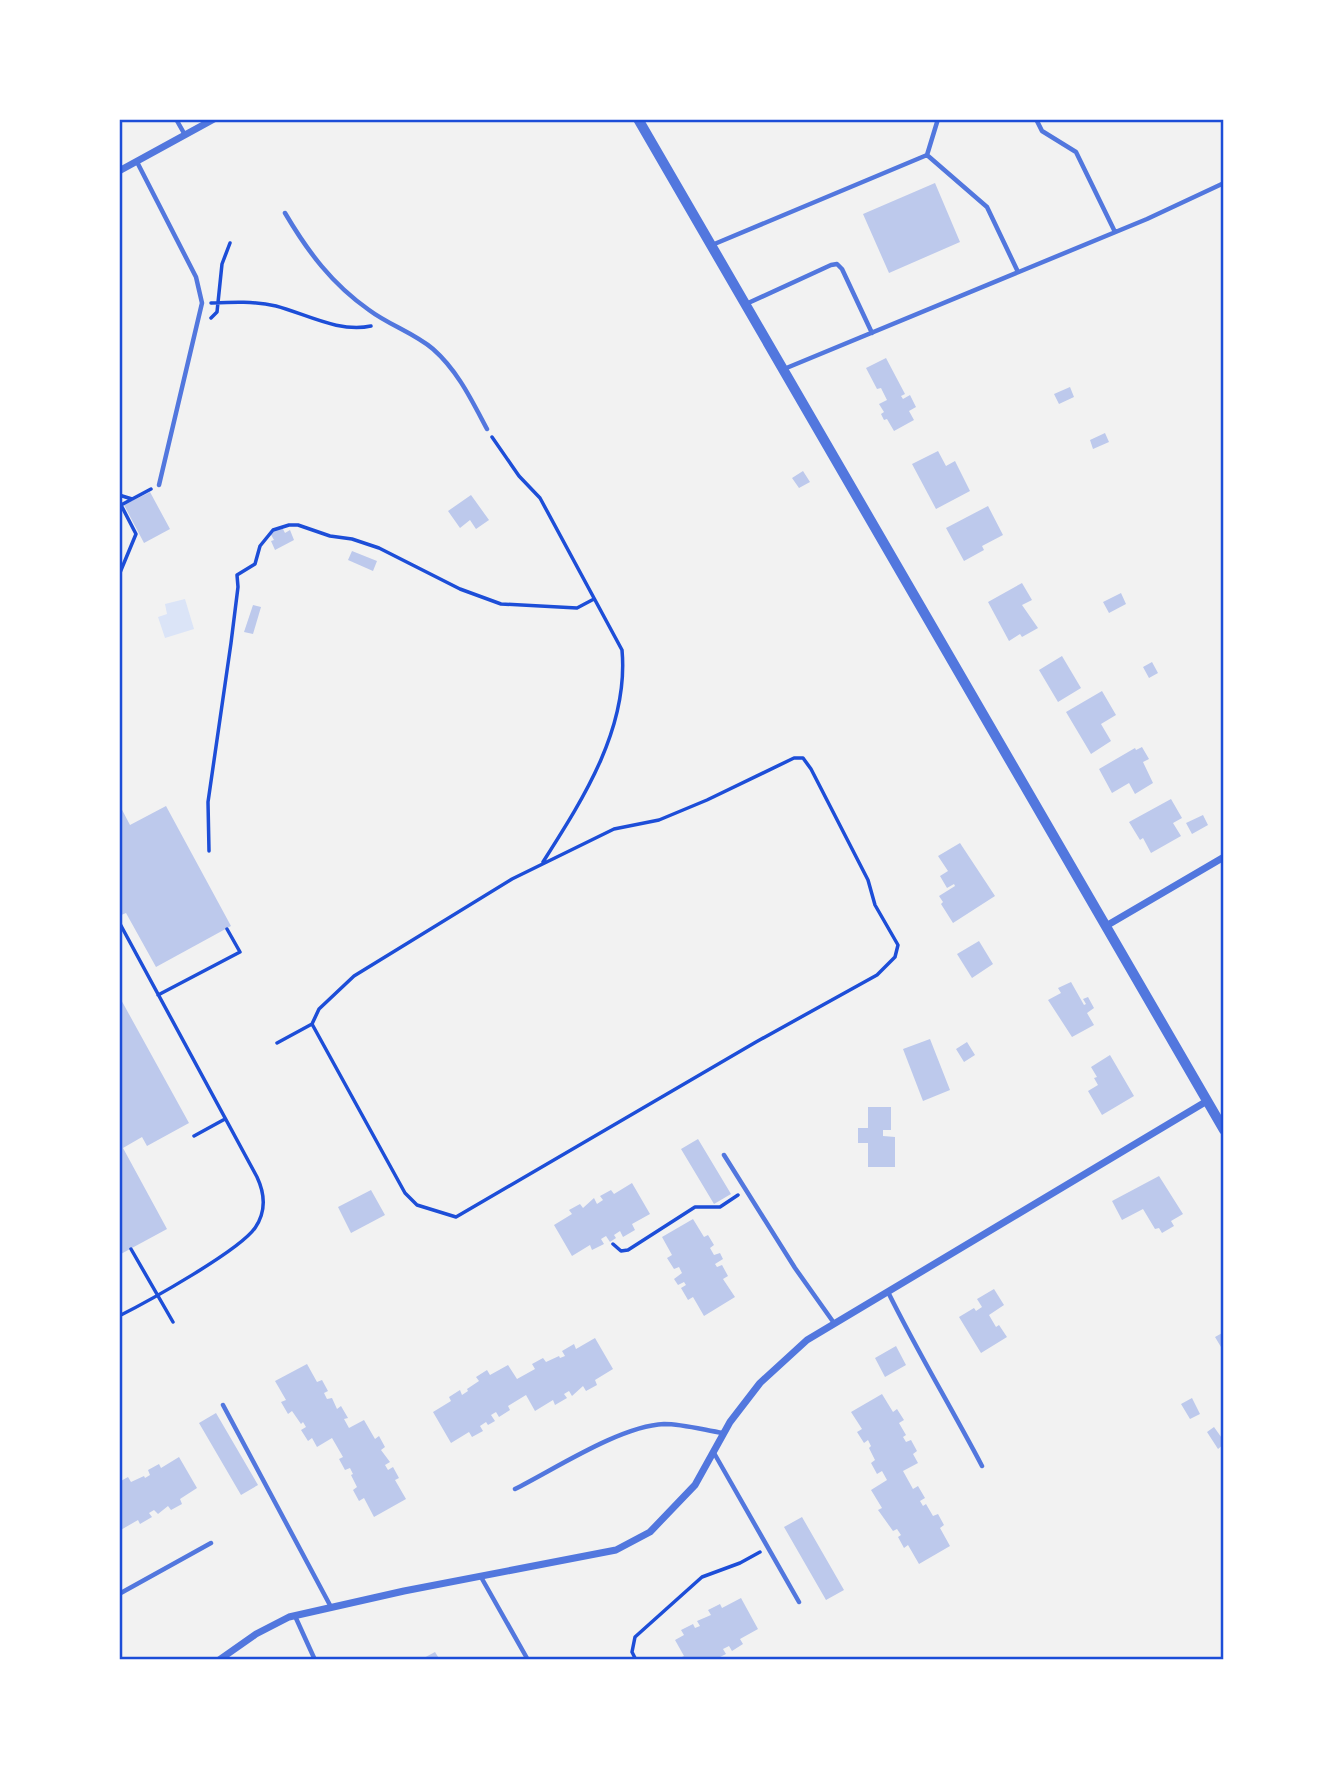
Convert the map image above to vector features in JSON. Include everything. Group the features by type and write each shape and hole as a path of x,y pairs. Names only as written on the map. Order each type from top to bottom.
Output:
{"street":[{"path":"119,171 214,119"},
{"path":"638,119 1224,1130"},
{"path":"1106,926 1224,857"},
{"path":"219,1660 256,1634 295,1616 616,1550 650,1532 695,1485 724,1433 760,1383 807,1340 1207,1101"}],"lane":[{"path":"176,119 184,135"},
{"path":"927,155 938,119"},
{"path":"1036,119 1042,131 1076,152 1115,232"},
{"path":"711,245 927,155"},
{"path":"927,155 988,207 1018,272"},
{"path":"136,161 196,277 202,303 159,485"},
{"path":"783,370 1115,232 1224,183"},
{"path":"285,214 323,271 336,285 442,358 464,386 487,429"},
{"path":"745,304 837,264 842,269 872,333"},
{"path":"724,1155 795,1268 835,1324"},
{"path":"888,1292 921,1359 934,1377 982,1466"},
{"path":"223,1405 331,1608"},
{"path":"515,1489 620,1435 660,1424 724,1433"},
{"path":"713,1452 799,1602"},
{"path":"119,1594 211,1543"},
{"path":"480,1576 528,1660"},
{"path":"295,1616 315,1660"}],"path":[{"path":"199,320 212,318 217,312 222,264 230,243"},
{"path":"202,303 244,301 268,304 351,328 372,326 383,319"},
{"path":"487,429 519,476 540,498 622,650 624,677 617,716 584,797 542,864"},
{"path":"119,575 136,534 121,505 159,485"},
{"path":"119,495 132,499"},
{"path":"209,851 208,802 238,587 237,575 255,564 260,546 273,530 298,525 330,536 352,539 390,553 460,589 501,604 577,608 594,599"},
{"path":"277,1043 312,1024 319,1009 354,976 498,887 614,829 659,820 797,757 803,758 811,769 863,870 875,905 895,939 898,950 895,957 877,975 756,1042 456,1217 418,1205 405,1193 312,1024"},
{"path":"119,922 263,1190 264,1201 254,1229 242,1241 119,1316"},
{"path":"158,995 240,952 227,929"},
{"path":"194,1136 225,1119"},
{"path":"614,1244 621,1251 628,1250 695,1207 720,1207 746,1190"},
{"path":"131,1249 173,1322"},
{"path":"636,1660 632,1652 635,1637 702,1577 740,1563 768,1548"}],"shaded area":[{"path":"185,599 194,629 165,638 158,617 167,614 165,604"}],"building":[{"path":"935,183 960,242 889,273 863,214"},
{"path":"886,358 905,394 901,396 903,399 910,395 916,407 909,411 914,420 894,431 881,414 884,412 879,404 887,400 881,388 877,389 866,368"},
{"path":"1070,387 1074,397 1059,404 1054,394"},
{"path":"1105,433 1109,442 1093,449 1090,440"},
{"path":"938,451 946,466 955,461 970,491 936,509 912,464"},
{"path":"803,471 810,482 799,488 792,478"},
{"path":"150,492 170,529 144,543 124,505"},
{"path":"471,495 489,520 476,529 470,520 460,528 448,511"},
{"path":"988,506 1003,535 982,546 984,550 964,561 946,528"},
{"path":"282,527 285,533 290,530 294,540 275,550 270,533"},
{"path":"352,551 377,561 373,571 348,560"},
{"path":"1022,583 1032,600 1022,605 1038,628 1009,641 988,602"},
{"path":"1121,593 1126,604 1109,613 1103,602"},
{"path":"253,605 261,607 253,634 244,632"},
{"path":"1062,656 1081,688 1058,702 1039,670"},
{"path":"1152,662 1158,673 1149,678 1143,667"},
{"path":"1102,691 1116,715 1101,724 1111,741 1091,754 1066,712"},
{"path":"1142,747 1149,759 1143,762 1153,783 1135,794 1129,783 1112,793 1099,769 1135,748 1136,750"},
{"path":"1171,799 1182,818 1173,823 1181,836 1151,853 1143,838 1140,840 1129,822"},
{"path":"119,804 130,825 166,806 231,926 156,967 126,913 119,916"},
{"path":"1203,815 1208,825 1192,834 1186,823"},
{"path":"960,843 995,896 953,923 939,896 955,886 954,884 947,888 940,876 948,871 938,856"},
{"path":"979,941 993,964 972,978 957,954"},
{"path":"1071,982 1084,1005 1086,1004 1083,999 1088,997 1094,1008 1087,1013 1094,1025 1072,1037 1048,1000 1061,993 1058,988"},
{"path":"119,996 189,1123 147,1146 142,1137 123,1148 167,1229 119,1255"},
{"path":"930,1039 950,1090 923,1101 903,1049"},
{"path":"967,1042 975,1055 964,1062 956,1049"},
{"path":"1110,1055 1134,1096 1102,1115 1088,1091 1098,1085 1091,1067"},
{"path":"868,1107 891,1107 891,1130 883,1130 883,1136 895,1137 895,1167 868,1167 868,1143 858,1143 858,1128 868,1128"},
{"path":"698,1139 731,1194 714,1204 681,1149"},
{"path":"1159,1176 1183,1214 1171,1221 1174,1226 1162,1233 1159,1228 1155,1229 1143,1209 1122,1220 1112,1201"},
{"path":"632,1183 650,1214 632,1224 635,1230 623,1237 620,1231 610,1242 606,1236 601,1239 604,1244 592,1250 590,1245 572,1256 554,1225 572,1214 569,1210 580,1204 583,1208 594,1198 597,1204 603,1200 600,1196 611,1190 614,1194"},
{"path":"371,1190 385,1215 351,1233 338,1207"},
{"path":"693,1219 704,1237 708,1235 714,1245 710,1248 714,1255 720,1253 723,1259 715,1264 717,1267 722,1265 728,1276 723,1279 735,1297 704,1316 693,1297 688,1300 681,1288 686,1285 684,1282 678,1285 674,1279 682,1273 679,1267 674,1269 667,1258 672,1255 662,1237"},
{"path":"994,1289 1004,1305 989,1315 996,1327 999,1325 1007,1337 981,1353 959,1317 974,1308 976,1311 982,1307 977,1299"},
{"path":"1224,1332 1224,1352 1215,1337"},
{"path":"595,1338 613,1369 595,1380 597,1385 586,1391 583,1386 572,1396 569,1391 564,1394 567,1398 555,1405 553,1400 535,1411 526,1395 508,1406 510,1410 499,1417 496,1412 491,1415 495,1421 480,1426 483,1431 472,1437 469,1432 451,1443 433,1412 451,1401 449,1397 460,1390 462,1395 468,1391 467,1389 479,1381 476,1377 487,1370 490,1375 508,1365 517,1379 535,1369 532,1364 543,1358 546,1362 559,1356 560,1358 565,1356 562,1351 574,1344 576,1349"},
{"path":"896,1346 906,1365 885,1377 875,1358"},
{"path":"307,1364 317,1382 322,1380 328,1391 324,1393 327,1399 332,1398 337,1409 341,1406 348,1418 344,1419 349,1428 364,1420 375,1439 379,1436 385,1447 381,1450 390,1462 385,1465 388,1470 393,1467 399,1478 395,1480 406,1499 374,1517 364,1498 359,1501 353,1490 357,1487 351,1475 353,1474 350,1468 345,1470 339,1459 343,1457 332,1438 317,1447 312,1438 308,1441 301,1430 306,1427 303,1422 301,1424 292,1411 288,1414 281,1402 286,1400 275,1381"},
{"path":"882,1394 893,1412 897,1409 904,1420 899,1423 906,1435 903,1437 906,1442 911,1440 917,1451 913,1454 918,1463 903,1471 913,1489 918,1486 925,1498 920,1501 923,1506 926,1504 933,1516 938,1514 944,1525 940,1528 950,1546 919,1564 908,1545 904,1548 897,1529 893,1531 878,1510 882,1508 871,1490 887,1480 882,1471 877,1474 871,1463 875,1460 869,1448 871,1446 868,1440 864,1443 857,1432 862,1429 851,1412"},
{"path":"1192,1398 1200,1414 1190,1419 1181,1404"},
{"path":"216,1413 258,1485 241,1495 199,1423"},
{"path":"1214,1427 1224,1441 1218,1449 1207,1432"},
{"path":"179,1457 197,1488 180,1499 182,1504 171,1510 168,1506 158,1514 154,1510 149,1513 152,1517 140,1524 138,1520 119,1531 119,1482 128,1477 131,1482 144,1476 145,1478 150,1475 148,1470 159,1464 161,1468"},
{"path":"802,1517 844,1590 826,1600 784,1527"},
{"path":"741,1598 758,1629 740,1639 743,1644 732,1651 729,1646 723,1649 726,1654 714,1660 676,1660 684,1656 675,1640 684,1635 681,1630 693,1624 695,1628 700,1626 697,1621 711,1615 708,1610 720,1604 722,1608"},
{"path":"435,1652 440,1660 420,1660"}]}
